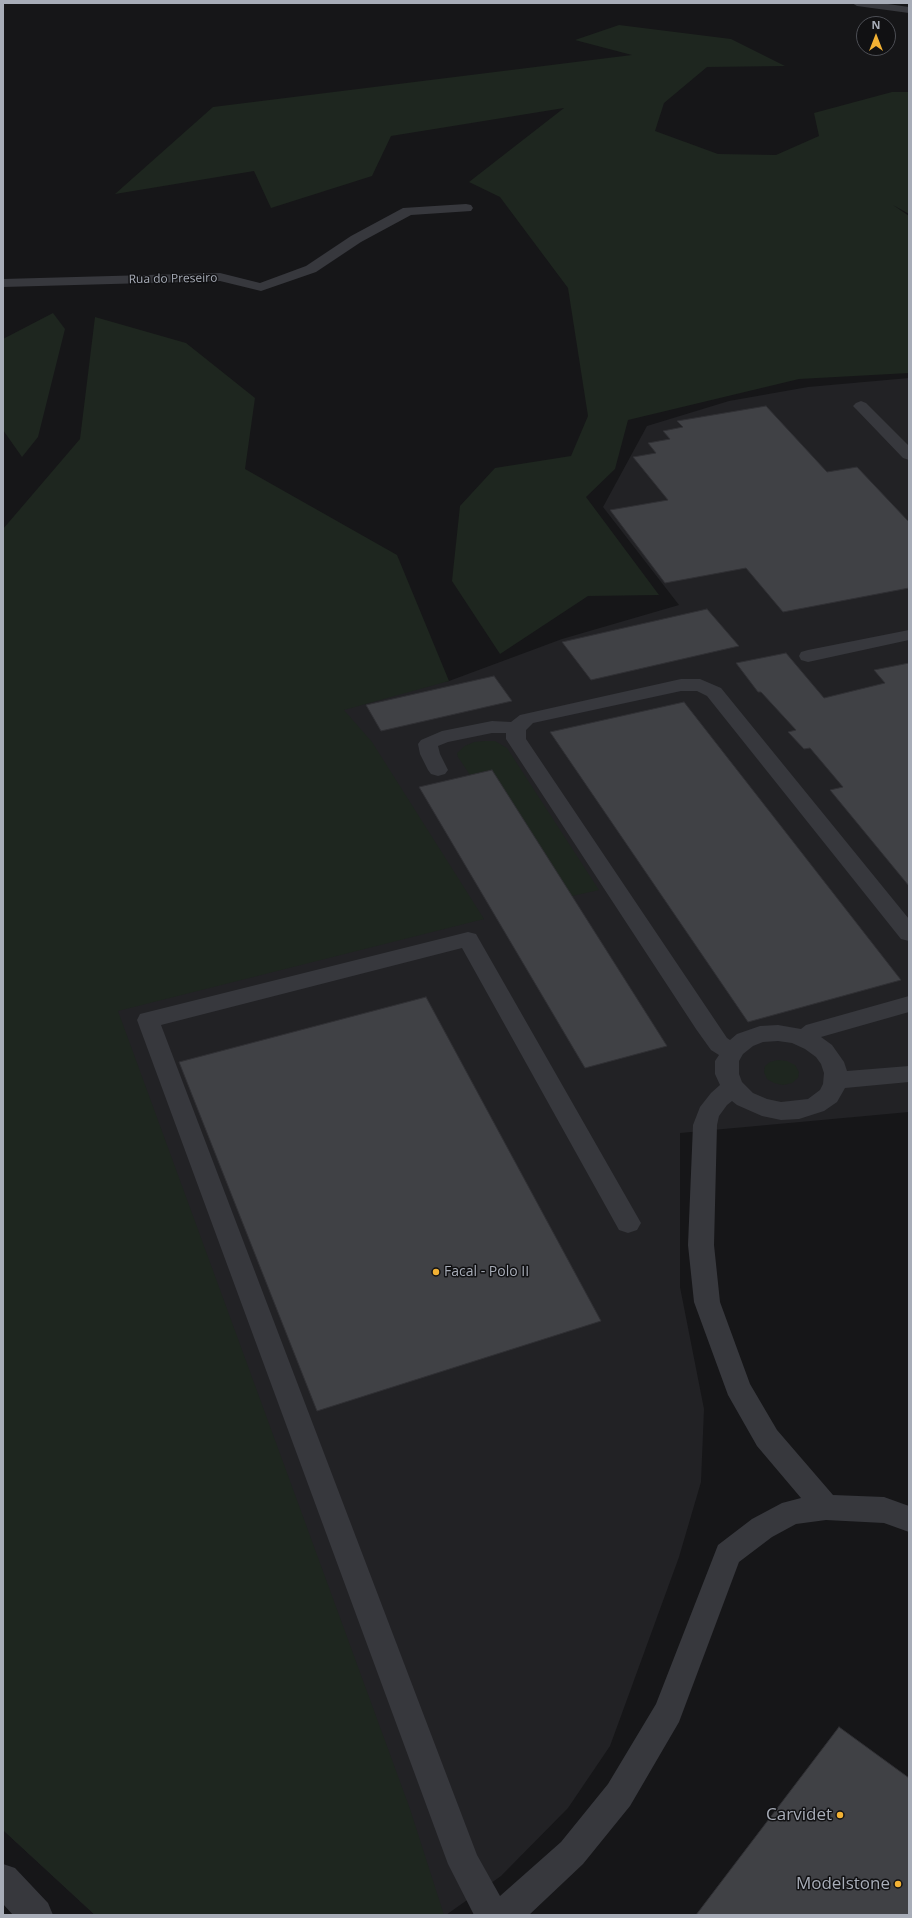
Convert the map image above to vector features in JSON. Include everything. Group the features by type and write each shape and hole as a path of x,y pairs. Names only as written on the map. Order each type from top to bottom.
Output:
{"street":[{"path":"857,3 907,11"},
{"name":"Rua do Preseiro","path":"3,283 220,277 261,287 311,269 356,239 408,211 466,208"},
{"path":"861,406 909,455"},
{"path":"808,656 909,635"},
{"path":"438,770 430,754 428,744 442,737 492,727 516,728 527,719 682,684 700,685 714,692 909,934"},
{"path":"516,728 516,739 691,1003 719,1044 732,1052"},
{"path":"492,1915 464,1864 148,1020 468,939 628,1224"},
{"path":"805,1039 814,1031 909,1004"},
{"path":"778,1033 805,1039 824,1051 832,1062 836,1073 835,1084 829,1096 816,1105 799,1110 781,1111 762,1107 746,1099 734,1087 727,1074 727,1061 732,1052 745,1040 760,1034 778,1033"},
{"path":"836,1079 852,1080 909,1074"},
{"path":"734,1087 719,1099 708,1113 706,1125 701,1245 708,1302 738,1387 767,1438 826,1506"},
{"path":"504,1915 572,1852 619,1796 668,1712 728,1554 762,1528 792,1512 826,1506 884,1510 909,1519"},
{"path":"3,1880 36,1915"}],"shaded area":[{"path":"619,25 731,39 785,66 707,67 664,103 655,131 718,154 776,155 819,136 814,113 892,92 909,92 909,214 893,205 909,216 909,373 799,379 628,420 615,469 586,497 659,595 588,596 500,654 452,581 460,506 495,468 571,456 588,416 568,288 500,197 469,182 564,108 391,136 372,176 271,208 254,171 115,194 213,107 632,55 575,40"},
{"path":"53,313 65,329 38,437 22,457 3,430 3,339"},
{"path":"95,317 186,343 255,398 245,469 397,555 449,681 344,710 372,742 484,919 118,1011 410,1809 444,1915 95,1915 3,1830 3,529 80,439"},
{"path":"909,378 909,1112 680,1133 680,1287 704,1409 701,1482 679,1557 610,1746 568,1808 501,1876 446,1915 95,1915 3,1830 3,758 449,681 562,639 679,605 603,507 647,426 729,401 808,387"},
{"path":"495,741 507,748 599,890 572,896 492,770 470,775 457,753 465,746 474,742"},
{"path":"778,1060 787,1061 795,1065 799,1072 798,1078 792,1083 783,1085 774,1083 767,1079 764,1072 765,1066 770,1062"}],"building":[{"path":"766,406 827,472 857,467 909,522 909,588 783,612 746,568 665,583 610,510 668,500 633,457 656,453 648,443 670,439 663,431 683,427 677,421"},
{"path":"707,609 739,646 591,680 562,642"},
{"path":"786,653 824,698 885,683 874,670 909,663 909,886 830,790 843,787 810,748 804,749 788,732 796,730 761,692 758,692 736,663"},
{"path":"494,676 512,701 381,731 366,705"},
{"path":"684,702 901,980 748,1022 550,732"},
{"path":"492,770 667,1046 585,1068 419,787"},
{"path":"426,997 601,1321 317,1411 179,1062"},
{"name":"Carvidet","path":"839,1727 909,1778 909,1915 696,1915"}],"place":[{"name":"Facal - Polo II","path":"436,1272"},
{"name":"Carvidet","path":"840,1815"},
{"name":"Modelstone","path":"898,1884"}]}
